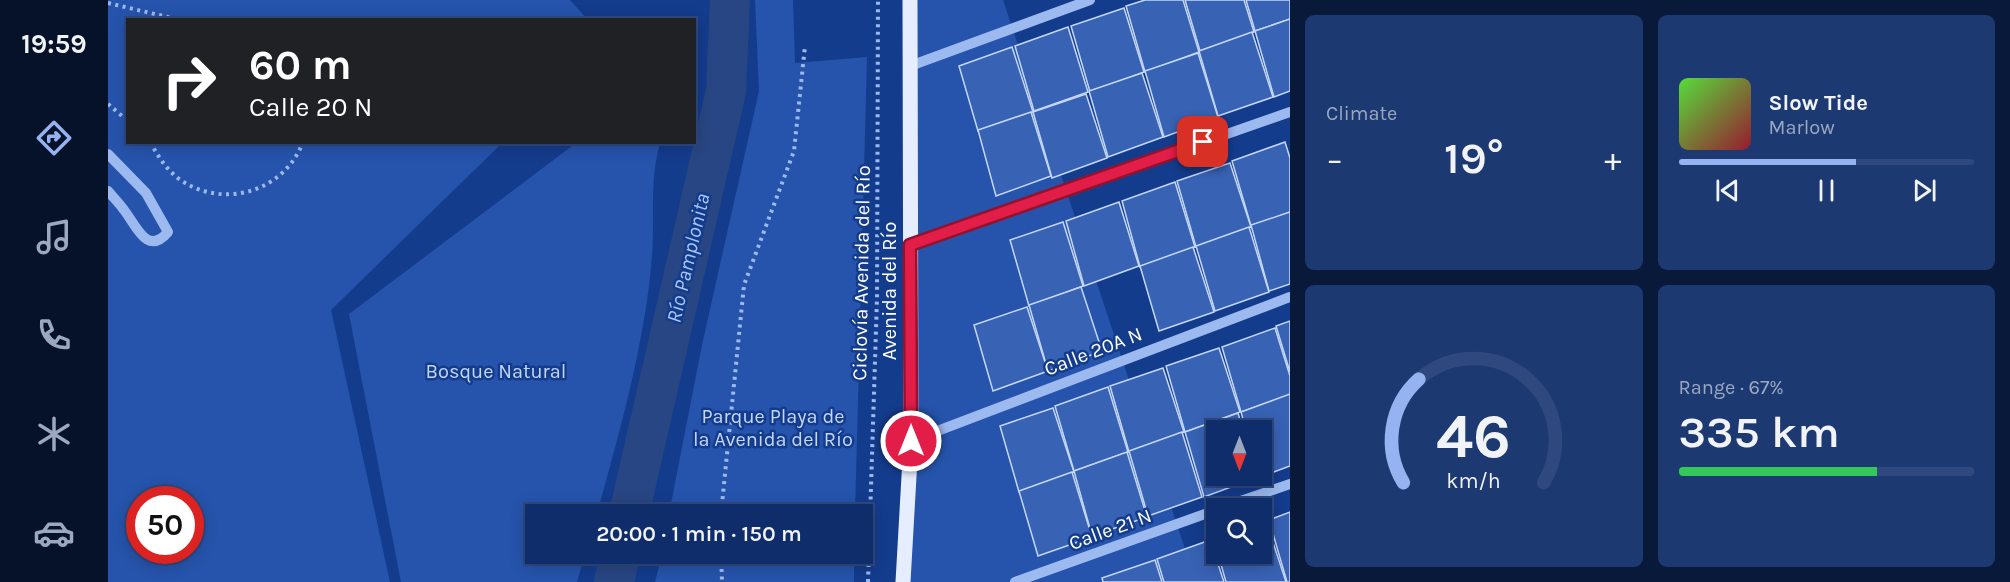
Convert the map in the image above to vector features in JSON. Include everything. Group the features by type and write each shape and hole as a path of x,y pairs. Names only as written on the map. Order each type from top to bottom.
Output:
{"main road":[{"name":"Avenida del Río","path":"903,582 911,441 910,0"}],"street":[{"path":"910,66 1090,0"},
{"path":"910,245 1290,112"},
{"path":"108,154 146,193 168,232 161,240 153,242 143,238 108,191"},
{"name":"Calle 20A N","path":"911,441 1290,297"},
{"name":"Calle 21 N","path":"1248,498 1290,483"},
{"name":"Calle 21 N","path":"1015,582 1206,513"}],"path":[{"name":"Ciclovía Avenida del Río","path":"868,582 877,298 878,0"},
{"path":"108,3 172,18"},
{"path":"722,504 744,285 794,151 805,46"},
{"path":"108,104 126,119"},
{"path":"151,144 159,159 179,179 203,190 229,195 255,191 280,177 298,156 302,144"},
{"path":"721,564 722,582"}],"green space":[{"path":"108,0 570,0 586,18 126,18 126,144 501,144 331,310 390,582 108,582"},
{"name":"Parque Playa de la Avenida del Río","path":"755,0 793,0 795,63 867,57 855,504 671,504 702,345 759,91"},
{"path":"917,0 1003,0 1196,582 899,582"},
{"name":"Bosque Natural","path":"575,144 660,144 655,171 652,256 644,322 600,504 525,504 525,564 582,564 577,582 401,582 349,314"},
{"path":"660,564 854,564 854,582 655,582"}],"building":[{"path":"1145,0 1183,0 1199,52 1145,72 1126,6"},
{"path":"1185,0 1244,0 1254,32 1200,51"},
{"path":"1246,0 1290,0 1290,19 1255,31"},
{"path":"1124,8 1144,72 1090,92 1071,26"},
{"path":"1290,19 1290,91 1274,97 1255,31"},
{"path":"1068,27 1088,92 1034,111 1015,46"},
{"path":"1252,32 1273,97 1218,116 1199,51"},
{"path":"1012,47 1033,112 978,131 959,66"},
{"path":"1198,53 1218,117 1164,137 1145,71"},
{"path":"1142,73 1163,137 1108,157 1089,91"},
{"path":"1086,94 1107,158 1052,178 1033,112"},
{"path":"1031,112 1051,176 996,196 978,130"},
{"path":"1285,142 1290,158 1290,212 1251,226 1232,161"},
{"path":"1230,163 1251,227 1196,247 1177,181"},
{"path":"1175,182 1195,247 1140,267 1122,201"},
{"path":"1119,202 1139,266 1084,286 1066,221"},
{"path":"1290,212 1290,284 1269,291 1251,225"},
{"path":"1063,222 1083,286 1029,306 1010,240"},
{"path":"1249,227 1269,292 1215,311 1196,246"},
{"path":"1193,247 1214,312 1159,331 1140,266"},
{"path":"1081,287 1102,351 1048,371 1029,305"},
{"path":"1027,307 1048,371 993,391 974,325"},
{"path":"1290,321 1290,372 1276,326"},
{"path":"1275,328 1290,376 1290,395 1241,412 1222,347"},
{"path":"1219,348 1240,412 1218,420 1206,420 1206,424 1185,432 1166,366"},
{"path":"1163,368 1184,432 1129,452 1110,386"},
{"path":"1108,387 1128,452 1074,471 1055,406"},
{"path":"1290,394 1290,466 1272,473 1272,420 1243,420 1241,412"},
{"path":"1053,408 1074,472 1019,492 1000,426"},
{"path":"1238,413 1240,420 1218,420"},
{"path":"1206,424 1206,486 1234,486 1204,497 1185,432"},
{"path":"1182,432 1202,497 1148,516 1129,451"},
{"path":"1127,452 1147,517 1092,536 1074,471"},
{"path":"1072,472 1092,537 1038,556 1019,491"},
{"path":"1290,512 1290,582 1287,582 1272,530 1272,519"},
{"path":"1272,539 1286,582 1226,582 1221,564 1272,564"},
{"path":"1206,541 1206,564 1218,564 1224,582 1164,582 1157,559"},
{"path":"1155,560 1162,582 1103,582 1102,578"}],"waterway":[{"name":"Río Pamplonita","path":"631,504 726,91 730,0"},
{"name":"Río Pamplonita","path":"614,582 618,564"}],"route":[{"path":"911,441 910,245 1203,142"}]}
